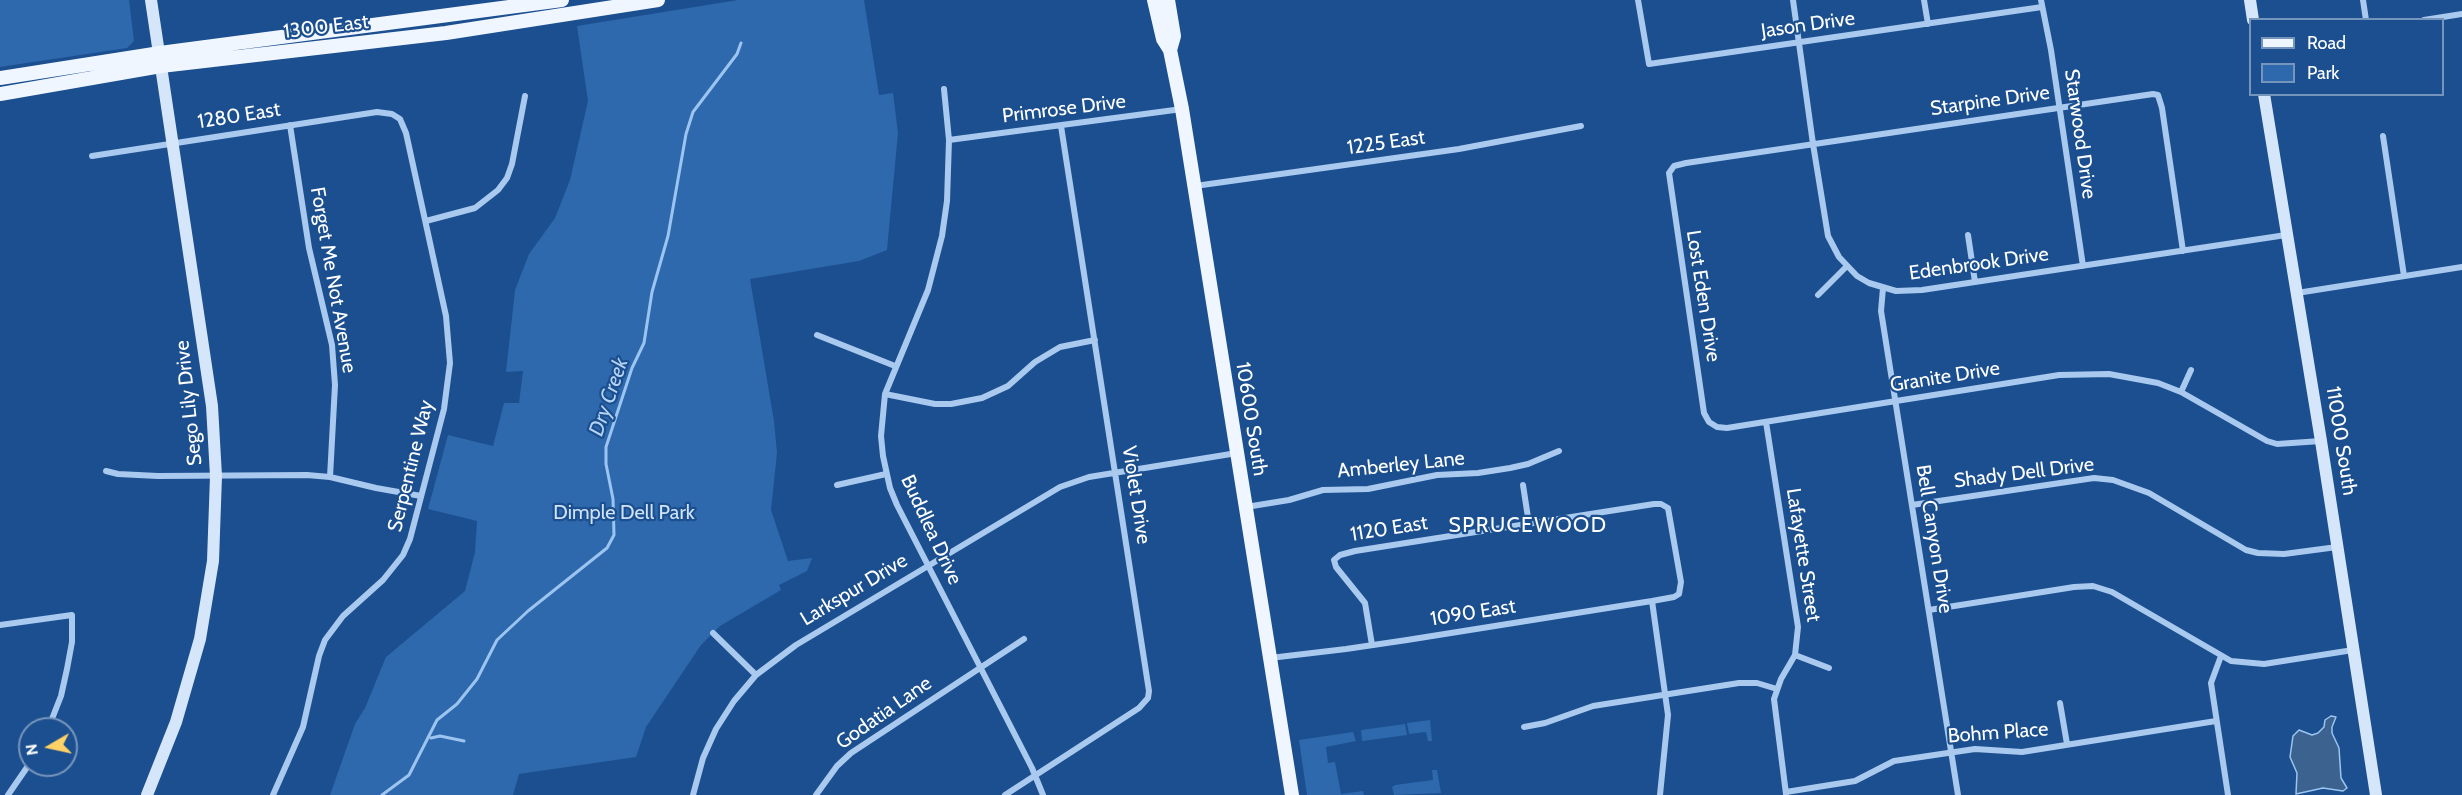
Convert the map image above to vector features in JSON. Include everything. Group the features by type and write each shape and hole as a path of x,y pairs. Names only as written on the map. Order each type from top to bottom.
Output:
{"main road":[{"name":"1300 East","path":"0,94 161,60 320,33 562,0"},
{"name":"1300 East","path":"0,78 161,60 266,54 446,33 658,0"},
{"name":"10600 South","path":"1154,0 1163,39 1170,50 1182,109 1292,795"},
{"name":"10600 South","path":"1168,0 1174,36 1170,50"},
{"path":"266,54 286,44 313,41 320,33"}],"street":[{"name":"Sego Lily Drive","path":"147,795 176,722 200,639 213,561 216,476 212,406 152,0"},
{"name":"Jason Drive","path":"1638,0 1649,64 1928,24 2042,4"},
{"name":"Edenbrook Drive","path":"1793,0 1828,236 1839,257 1857,276 1883,288 1909,291 2286,235"},
{"path":"1924,0 1928,24"},
{"path":"2250,0 2253,18"},
{"path":"2363,0 2366,18"},
{"name":"Starwood Drive","path":"2042,4 2060,107 2083,266"},
{"path":"2437,18 2462,14"},
{"name":"Buddlea Drive","path":"944,89 949,140 947,201 936,265 917,319 885,394 881,436 886,474 897,505 1035,775 1043,795"},
{"name":"Starpine Drive","path":"1670,169 1686,163 2158,94 2184,251"},
{"path":"426,221 475,208 498,190 507,178 512,164 525,96"},
{"name":"11000 South","path":"2264,96 2376,795"},
{"name":"Primrose Drive","path":"949,140 1182,109"},
{"name":"1280 East","path":"92,156 376,112 392,114"},
{"name":"Serpentine Way","path":"273,795 303,727 319,656 325,640 343,615 383,580 403,555 410,538 444,409 450,363 446,316 406,133 400,119 392,114"},
{"name":"Forget Me Not Avenue","path":"290,125 309,248 332,345 334,385 330,477"},
{"name":"Violet Drive","path":"1005,795 1139,708 1148,698 1149,684 1061,126"},
{"name":"1225 East","path":"1194,186 1459,149 1581,126"},
{"path":"2383,136 2404,276"},
{"name":"Lost Eden Drive","path":"1670,169 1669,181 1704,413 1713,425"},
{"path":"1968,235 1975,282"},
{"path":"1818,295 1847,266"},
{"path":"2297,293 2462,267"},
{"name":"Bell Canyon Drive","path":"1883,288 1881,311 1958,795"},
{"path":"818,334 895,366"},
{"path":"885,394 935,404 958,403 982,398 1008,386 1035,362 1060,347 1095,340"},
{"path":"2181,392 2191,370"},
{"name":"Granite Drive","path":"1713,425 1722,428 1766,422 2084,374 2134,377 2181,392 2267,441 2287,445 2321,441"},
{"name":"Lafayette Street","path":"1766,422 1798,627 1795,655 1777,688 1774,709 1786,793"},
{"name":"Amberley Lane","path":"1245,507 1288,500 1323,490 1368,489 1437,475 1478,473 1510,468 1528,464 1559,451"},
{"name":"Larkspur Drive","path":"693,795 703,758 716,729 734,701 756,675 796,645 1060,487 1089,477 1115,472 1237,453"},
{"path":"106,471 148,476 285,474 330,477 421,496"},
{"path":"837,485 886,474"},
{"name":"Shady Dell Drive","path":"1912,505 2094,478 2131,485 2149,493 2246,550 2284,554 2338,547"},
{"path":"1523,485 1528,524"},
{"name":"1120 East","path":"1372,645 1365,603 1340,572 1334,560 1340,555 1354,551 1654,504 1665,505 1669,512 1681,582 1679,594"},
{"path":"1929,610 2093,586 2112,592 2221,656 2242,663 2264,664 2354,650"},
{"name":"1090 East","path":"1270,658 1372,645 1652,602 1679,594"},
{"path":"1652,602 1666,694 1668,734 1660,795"},
{"path":"0,625 72,615 72,642 67,669 61,696 53,717"},
{"path":"713,633 756,675"},
{"name":"Godatia Lane","path":"816,795 837,766 851,753 1024,639"},
{"path":"1795,655 1829,668"},
{"path":"2221,656 2211,683 2228,795"},
{"path":"1524,726 1545,723 1593,706 1666,694 1748,682 1777,688"},
{"path":"2060,703 2067,744"},
{"name":"Bohm Place","path":"1786,793 1856,781 1894,761 1975,749 2022,752 2216,721"},
{"path":"8,795 20,777"}],"green space":[{"path":"0,0 129,0 134,41 127,48 0,67"},
{"name":"Dimple Dell Park","path":"738,0 864,0 879,95 893,93 898,133 887,250 859,261 750,279 774,421 777,453 771,510 788,561 812,558 807,571 779,585 781,590 720,626 701,645 646,727 636,757 519,774 513,795 330,795 355,724 365,708 386,657 465,591 475,552 477,521 428,509 448,435 493,446 504,403 519,403 523,371 506,372 515,290 529,254 555,218 570,180 588,101 577,26"},
{"path":"1430,720 1432,741 1428,741 1426,732 1409,734 1407,723"},
{"path":"1405,724 1407,735 1362,741 1361,730"},
{"path":"1353,732 1356,741 1326,747 1328,763 1335,762 1341,794 1363,791 1364,795 1307,795 1299,740"},
{"path":"1432,770 1437,770 1441,793 1394,795 1392,787 1395,785 1433,780"}],"shaded area":[{"path":"2331,716 2336,717 2332,733 2339,748 2341,778 2347,788 2343,791 2323,788 2296,794 2297,773 2290,757 2293,736 2299,730 2312,735 2318,733 2324,727 2325,720"}],"waterway":[{"name":"Dry Creek","path":"382,795 409,775 437,720 457,704 477,679 497,640 528,611 607,548 614,535 613,499 606,464 606,447 632,368 644,343 652,292 668,236 686,134 693,112 737,54 741,43"},
{"path":"431,738 440,736 464,741"}],"district":[{"name":"SPRUCEWOOD","path":"1528,526"}]}
